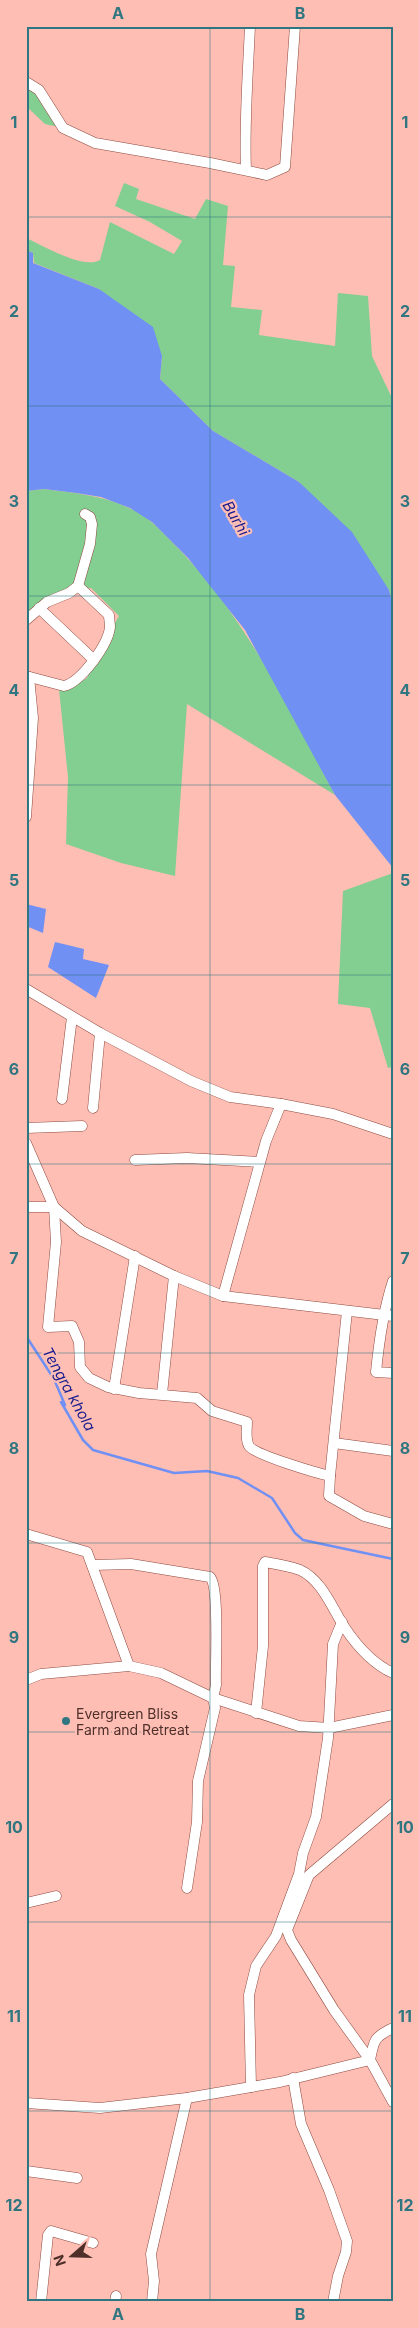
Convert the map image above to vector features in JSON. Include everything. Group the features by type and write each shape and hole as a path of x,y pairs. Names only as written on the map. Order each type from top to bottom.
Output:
{"street":[{"path":"246,170 245,128 250,26"},
{"path":"26,82 39,90 63,128 95,144 267,175 285,167 295,26"},
{"path":"26,620 39,608 55,598 69,593 78,586 90,544 92,524 90,517 86,514"},
{"path":"26,817 32,718 28,677 64,686 68,685 84,673 94,660 108,633 109,615 78,586"},
{"path":"39,608 94,660"},
{"path":"26,989 100,1033 192,1081 230,1097 333,1114 393,1134"},
{"path":"62,1099 72,1017"},
{"path":"93,1108 100,1033"},
{"path":"223,1296 260,1162 280,1104"},
{"path":"26,1128 82,1126"},
{"path":"26,1143 54,1207 56,1242 48,1327 72,1326 79,1342 80,1367 89,1378 114,1388 196,1398 212,1411 248,1422 247,1436 250,1446 258,1453 315,1473 330,1476"},
{"path":"134,1160 187,1158 260,1162"},
{"path":"26,1207 54,1207 82,1231 174,1276 223,1296 387,1316"},
{"path":"114,1388 135,1256"},
{"path":"162,1394 174,1276"},
{"path":"393,1282 376,1372 393,1373"},
{"path":"347,1311 329,1496 364,1516 393,1524"},
{"path":"334,1443 393,1451"},
{"path":"26,1534 87,1552 129,1666"},
{"path":"256,1713 263,1646 263,1566 265,1562 300,1570 309,1576 323,1592 362,1649 381,1668 393,1673"},
{"path":"93,1565 131,1564 210,1577 214,1581 216,1601 216,1686 213,1698 215,1708 198,1781 197,1822 187,1888"},
{"path":"251,2086 249,1995 256,1966 276,1936 299,1874 303,1853 316,1817 328,1728 333,1644 342,1622"},
{"path":"26,1680 41,1674 129,1666 161,1673 213,1698 299,1726 328,1728 393,1715"},
{"path":"393,1804 309,1875 288,1930 291,1940 334,2010 370,2060 393,2102"},
{"path":"26,1903 56,1896"},
{"path":"370,2060 374,2040 379,2034 393,2028"},
{"path":"26,2103 100,2108 187,2098 293,2078 370,2060"},
{"path":"293,2078 301,2124 332,2198 347,2241 333,2302"},
{"path":"152,2302 154,2281 151,2254 187,2098"},
{"path":"26,2171 77,2178"},
{"path":"42,2302 48,2235 50,2231 93,2243"}],"green space":[{"path":"26,82 63,128 45,124 26,106"},
{"path":"124,183 139,189 136,199 195,219 206,199 228,206 223,265 235,266 231,307 262,310 259,335 335,346 338,293 368,296 372,356 393,400 393,606 389,590 299,482 213,431 160,379 162,356 99,289 34,263 33,253 26,250 26,238 52,251 84,262 100,260 110,222 174,254 182,241 150,222 115,206"},
{"path":"44,489 108,500 136,511 158,528 173,543 199,571 244,631 282,696 335,795 187,704 175,876 121,863 66,844 68,777 59,689 76,685 87,678 102,644 119,616 91,588 56,594 26,616 26,491"},
{"path":"393,873 393,1067 388,1068 370,1008 338,1004 343,891"}],"water":[{"name":"Burhi","path":"26,250 33,253 33,263 99,289 153,327 162,356 160,379 213,431 299,482 352,532 389,590 393,606 393,868 335,795 245,630 188,558 152,522 130,508 101,497 44,489 26,491"},
{"path":"26,904 46,909 43,933 26,926"},
{"path":"55,942 84,949 83,959 109,965 96,998 48,967"}],"waterway":[{"name":"Tengra khola","path":"26,1336 54,1379 65,1405 61,1402 83,1440 93,1450 174,1473 207,1471 238,1478 272,1498 295,1533 303,1540 393,1559"}],"place":[{"name":"Evergreen Bliss Farm and Retreat","path":"66,1721"}]}
